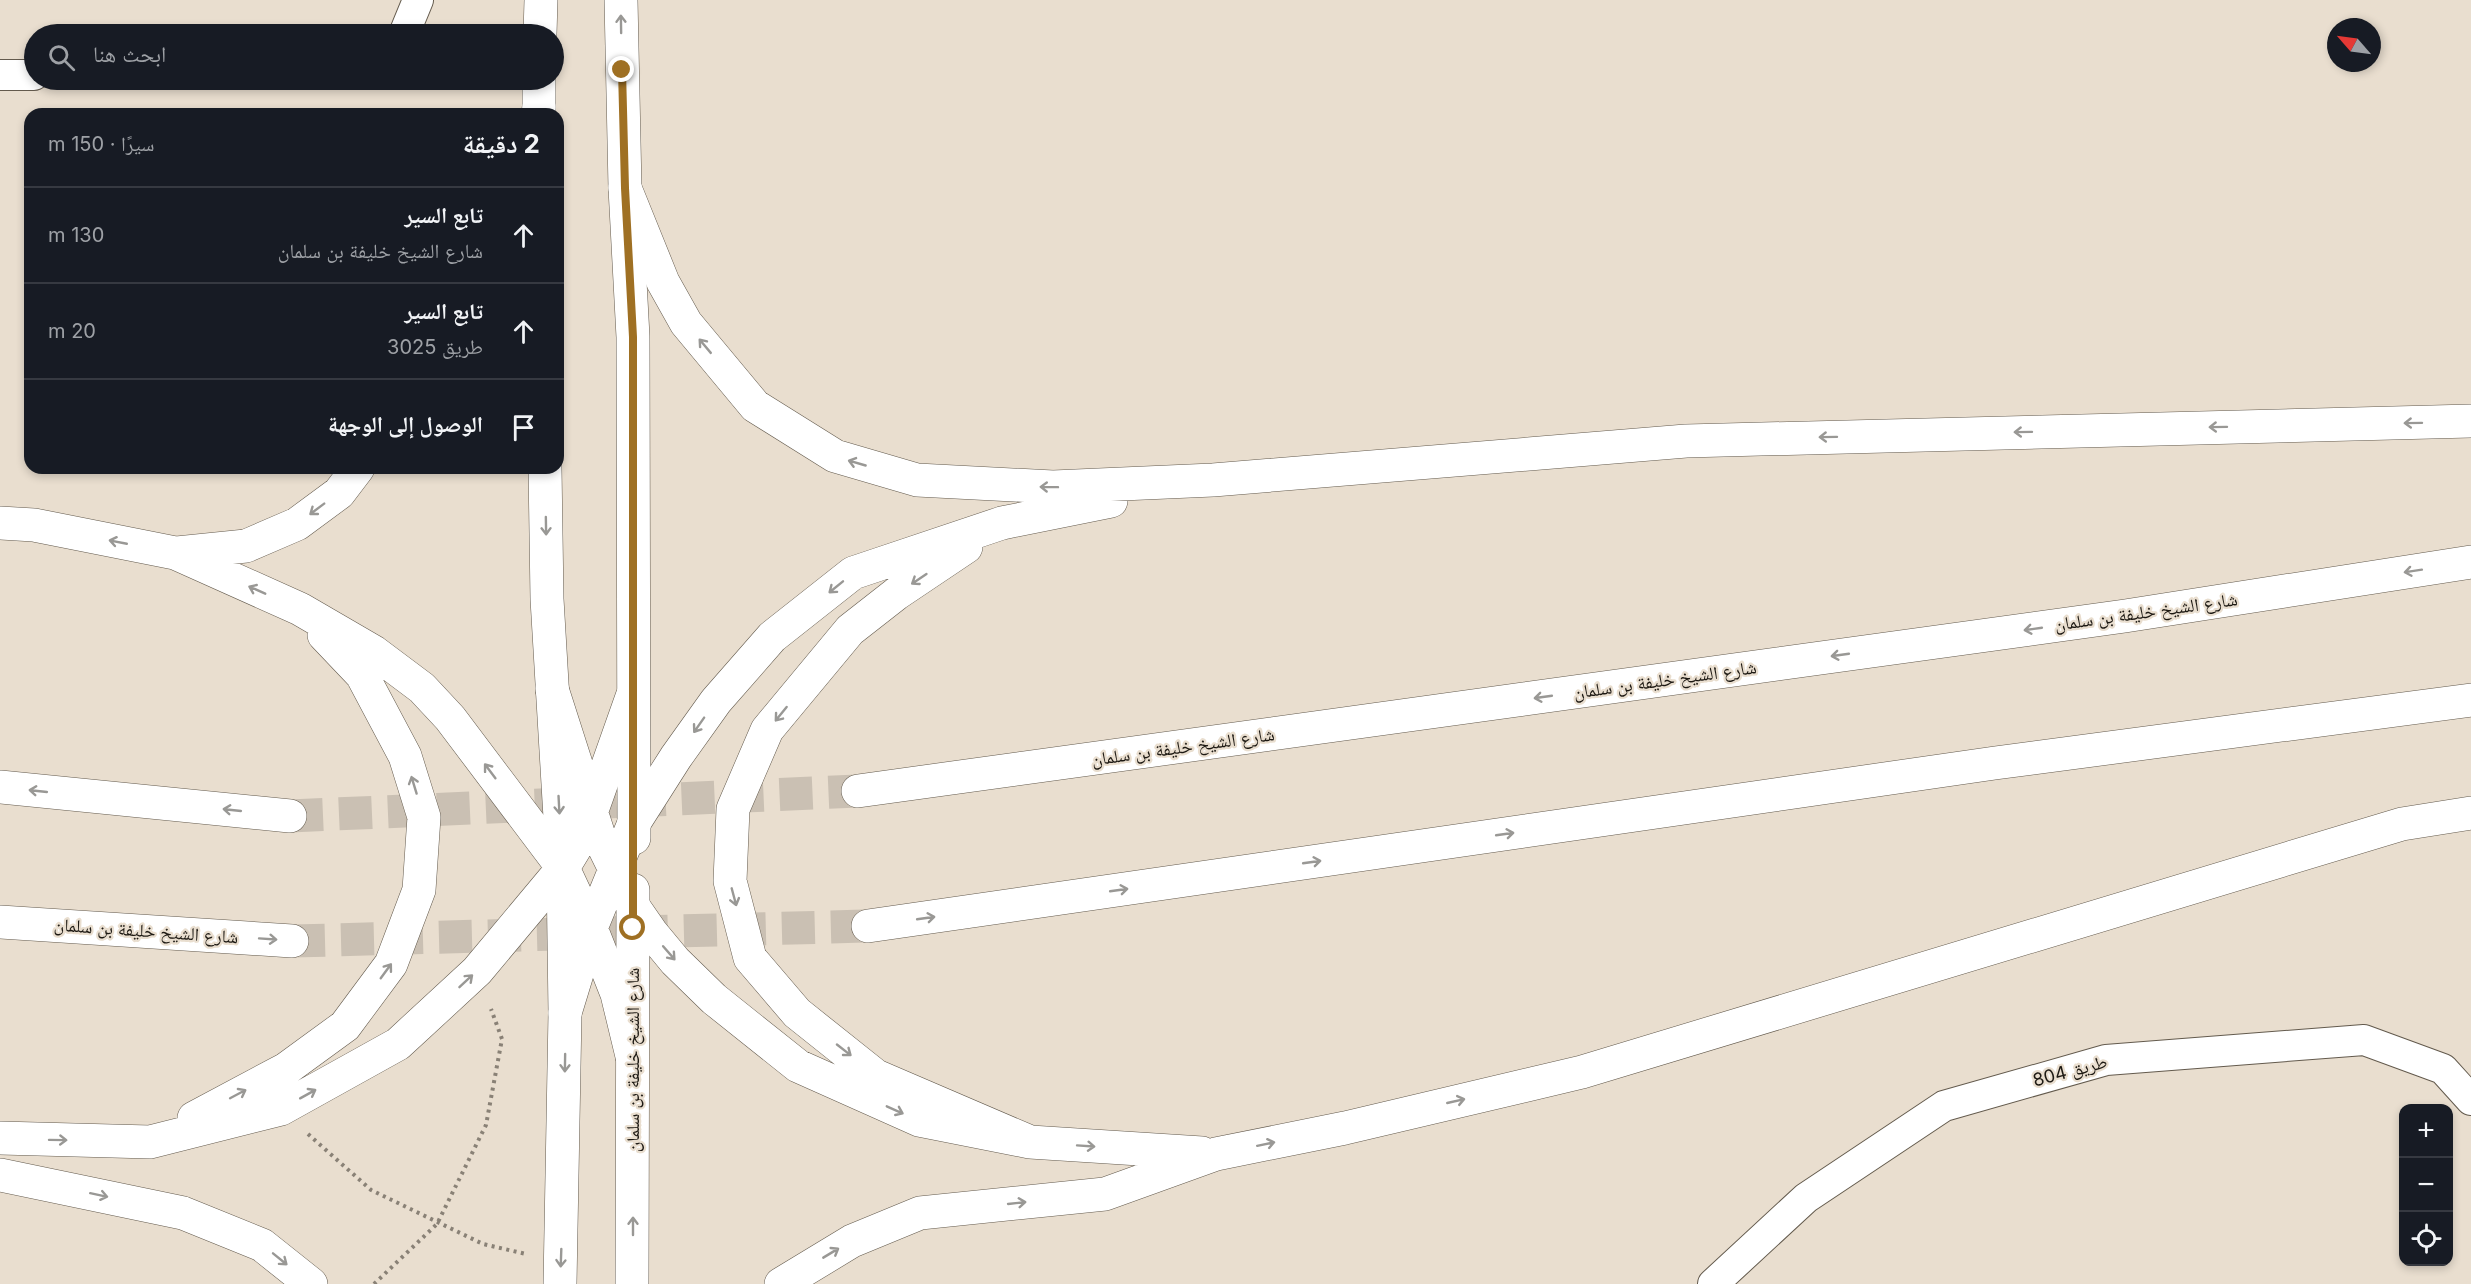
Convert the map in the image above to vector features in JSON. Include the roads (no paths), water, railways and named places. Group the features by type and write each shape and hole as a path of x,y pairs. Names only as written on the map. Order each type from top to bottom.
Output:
{"main road":[{"path":"540,24 541,0"},
{"name":"شارع الشيخ خليفة بن سلمان","path":"621,0 625,188 633,337 632,1284"},
{"path":"625,188 663,282 686,323 755,406 835,456 917,480 1053,487 1213,480 1686,441 2471,421"},
{"path":"176,553 246,546 297,524 339,492 353,474"},
{"path":"545,474 547,599 563,868 565,1013 561,1273"},
{"path":"565,1013 591,928 634,823 676,757 716,701 772,637 853,573 1002,523 1213,480"},
{"path":"0,523 34,525 176,553 300,609 374,652 422,688 450,718 563,868 591,928 616,994 632,1056"},
{"path":"1002,523 896,594 850,630 767,730 734,808 730,881 750,958 797,1013 876,1076 1030,1142"},
{"name":"شارع الشيخ خليفة بن سلمان","path":"858,791 2125,616 2471,562"},
{"path":"150,1142 286,1069 345,1026 391,964 419,890 424,817 405,756 362,675 300,609"},
{"path":"552,689 591,813 615,871 633,906 675,961 714,999 798,1066 919,1120 1030,1142 1216,1154"},
{"path":"0,1138 150,1142 281,1109 398,1044 477,971 563,868 580,840 591,813 632,697"},
{"path":"868,926 1983,765 2471,700"},
{"path":"0,787 290,816"},
{"path":"782,1284 852,1241 920,1213 1105,1194 1216,1154 1345,1128 1582,1072 2402,824 2471,813"},
{"name":"شارع الشيخ خليفة بن سلمان","path":"0,921 292,941"},
{"path":"0,1175 183,1213 262,1245 311,1284"}],"street":[{"path":"408,24 418,0"},
{"path":"0,75 24,75"},
{"name":"طريق 804","path":"1713,1284 1806,1198 1944,1106 2106,1060 2364,1040 2443,1069 2471,1100"}],"tunnel":[{"path":"290,816 858,791"},
{"path":"292,941 868,926"}]}
